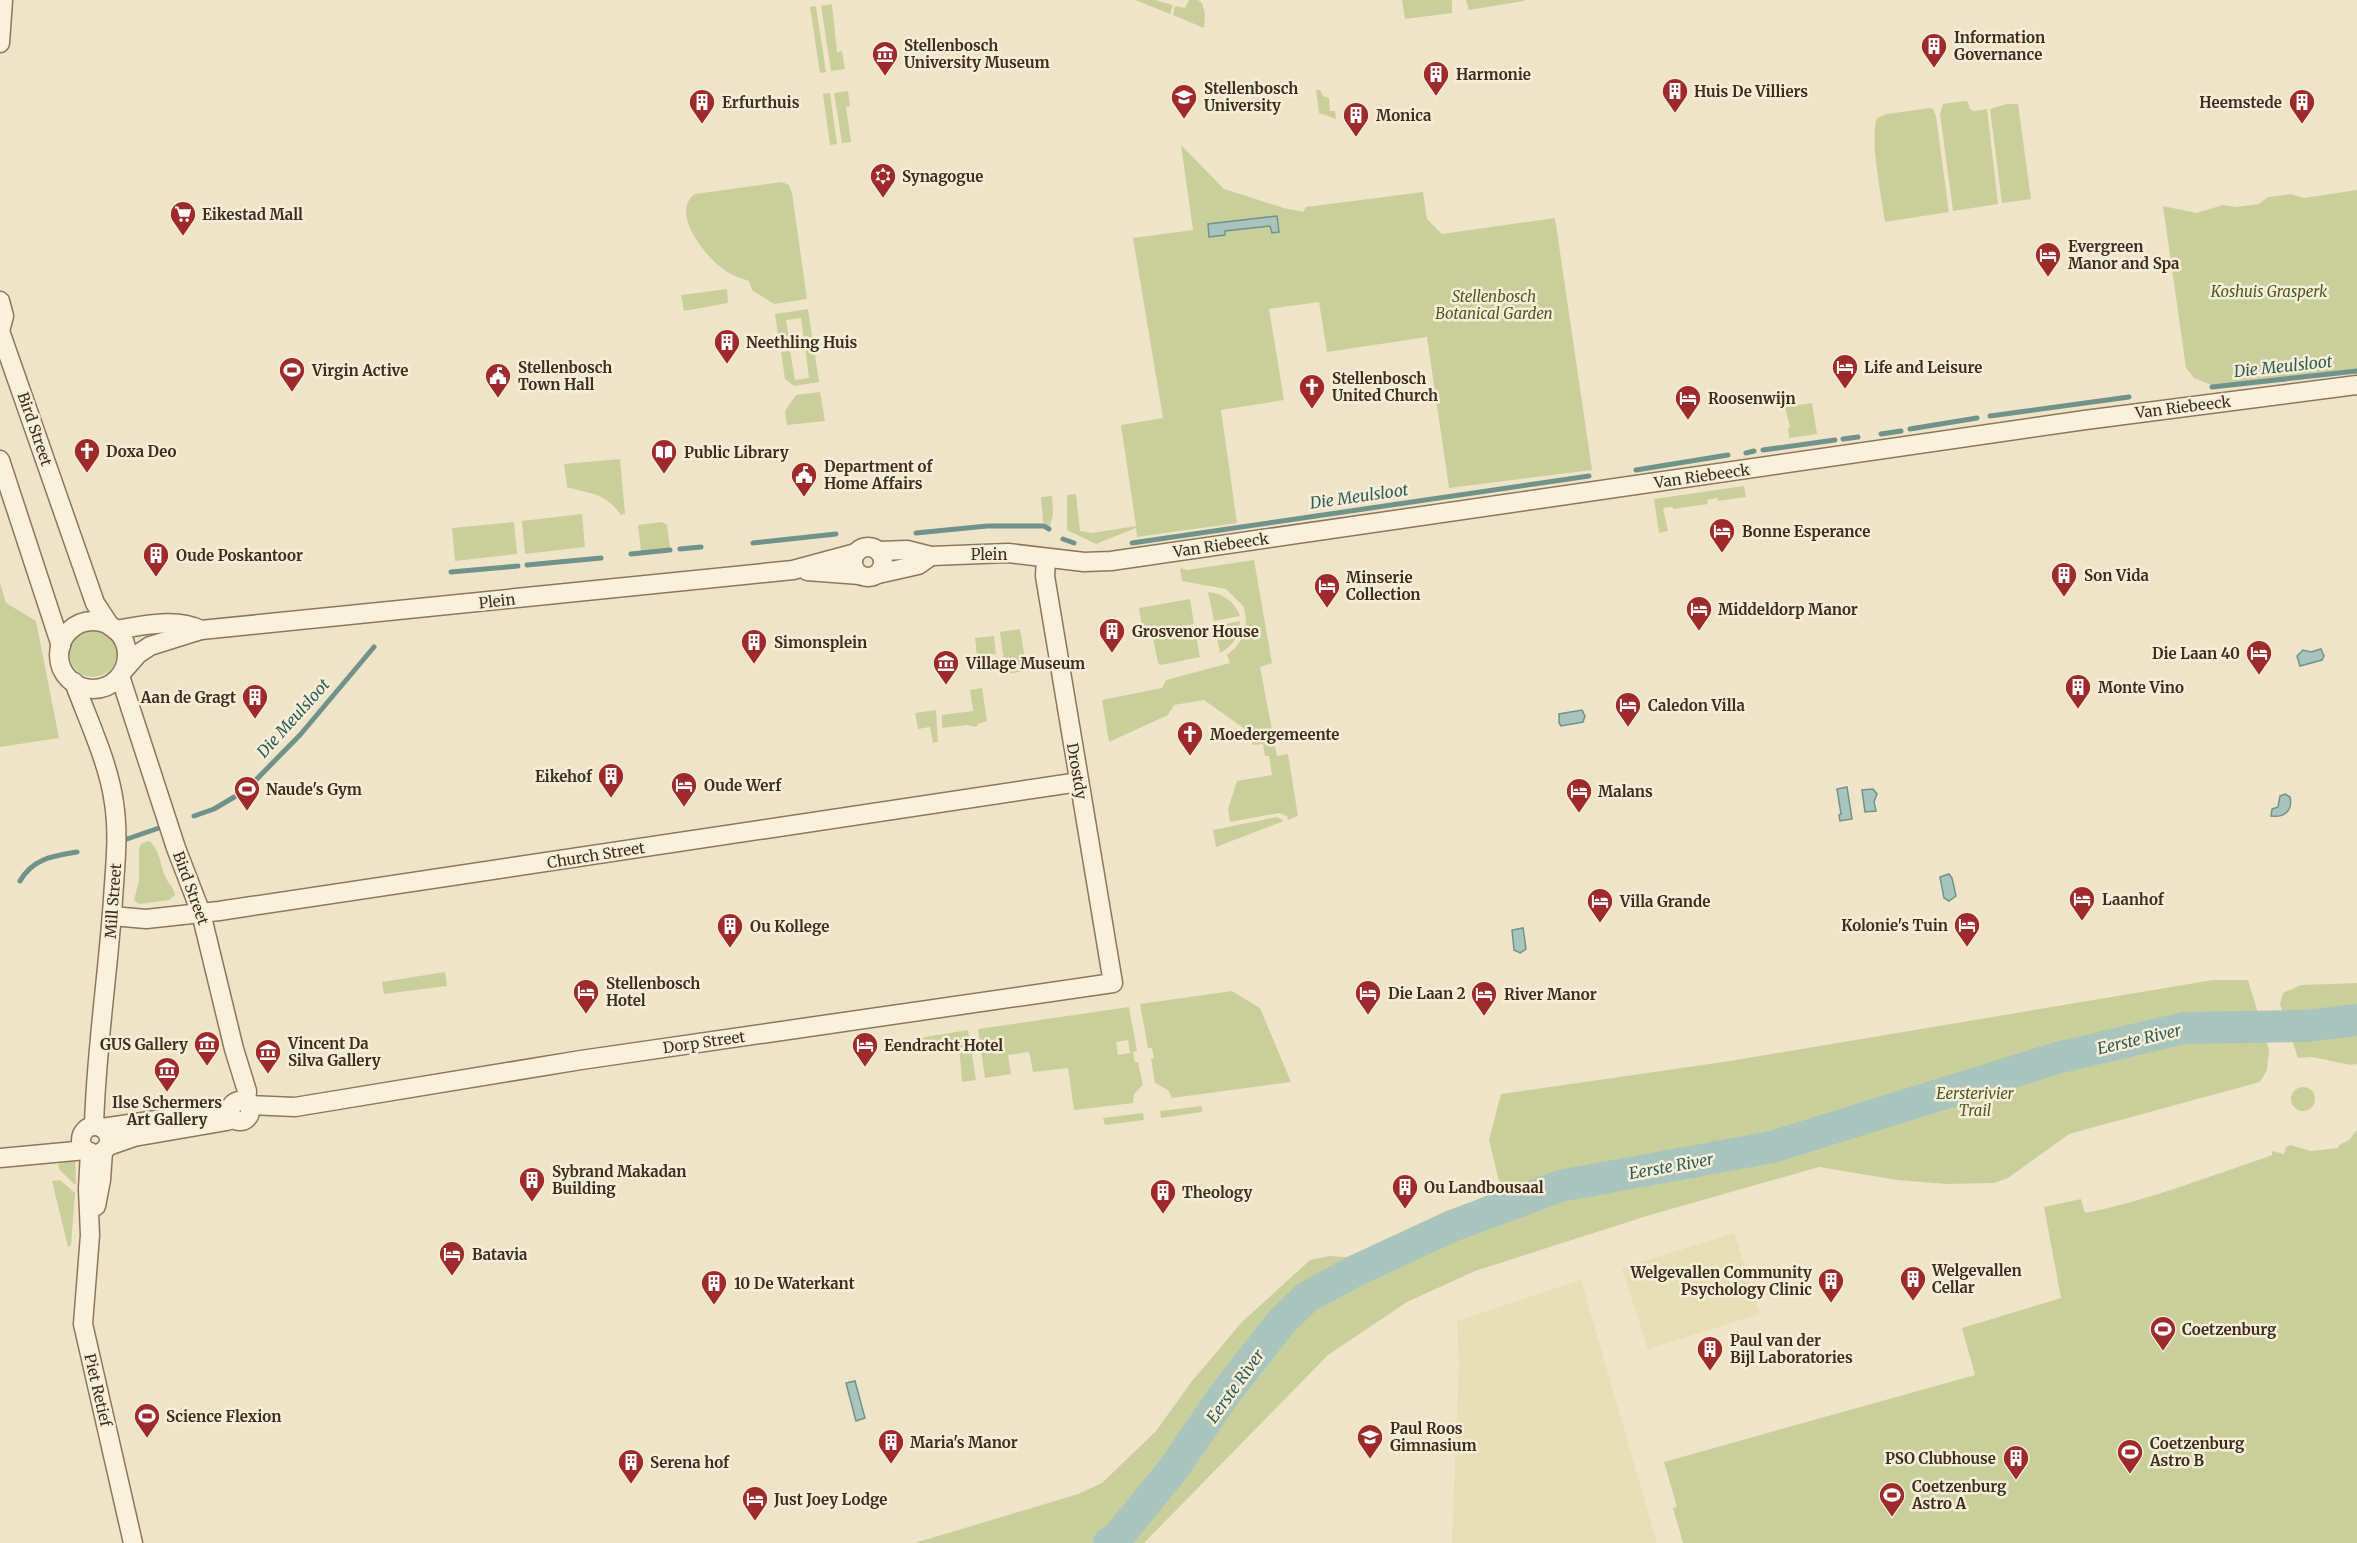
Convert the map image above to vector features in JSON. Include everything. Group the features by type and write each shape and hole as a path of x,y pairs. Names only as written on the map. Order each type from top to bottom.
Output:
{"street":[{"path":"0,43 3,0"},
{"name":"Bird Street","path":"0,301 4,316 0,331 95,603 113,628"},
{"name":"Van Riebeeck","path":"1046,558 1084,562 1132,558 2074,422 2357,385"},
{"path":"0,460 61,646 61,666 66,675 74,682 93,689 103,687 121,673 126,660 123,638 113,628 90,621 72,629 61,646"},
{"path":"868,547 879,550 884,563 869,575 854,567 856,553 868,547"},
{"name":"Plein","path":"879,550 907,550 931,556 1008,553 1046,558"},
{"name":"Plein","path":"121,673 138,654 150,646 201,630 793,570 856,553"},
{"name":"Plein","path":"793,570 869,575 918,565 931,556"},
{"name":"Drostdy","path":"1046,558 1045,576 1113,983"},
{"name":"Plein","path":"113,628 176,623 191,625 201,630"},
{"name":"Bird Street","path":"121,673 176,848 201,913 234,1049 247,1091 241,1111"},
{"name":"Mill Street","path":"74,682 113,796 117,847 95,1141"},
{"name":"Church Street","path":"112,916 146,919 306,899 1079,782"},
{"name":"Dorp Street","path":"4,1157 36,1146 95,1141 241,1111 295,1107 570,1062 1113,983"},
{"name":"Piet Retief","path":"95,1141 101,1180 90,1235 83,1324 133,1543"}],"shaded area":[{"path":"1734,1233 1760,1314 1648,1349 1622,1268"},
{"path":"1581,1280 1657,1543 1452,1543 1459,1363 1457,1321"}],"green space":[{"path":"1135,0 1155,0 1173,5 1170,14"},
{"path":"1189,0 1198,0 1202,3 1205,14 1204,28 1173,15 1175,6 1185,8"},
{"path":"1402,0 1452,0 1452,13 1405,19"},
{"path":"1466,0 1524,0 1524,1 1469,10"},
{"path":"832,4 837,52 842,51 845,69 831,71 821,6"},
{"path":"816,6 826,72 820,73 810,7"},
{"path":"1316,90 1320,90 1323,96 1329,98 1330,111 1335,111 1336,119 1319,113"},
{"path":"848,91 850,106 846,107 851,142 842,143 834,93"},
{"path":"830,93 837,144 830,145 823,94"},
{"path":"1968,102 1970,109 1974,111 1987,109 1998,204 1953,211 1940,114 1943,104"},
{"path":"2007,104 2018,104 2031,199 2002,203 1990,109"},
{"path":"1930,108 1936,116 1949,212 1885,222 1875,154 1874,139 1877,118 1887,114"},
{"name":"Stellenbosch Botanical Garden","path":"1181,145 1224,189 1303,212 1306,207 1423,192 1427,219 1442,234 1555,218 1592,470 1449,488 1427,337 1327,352 1319,302 1269,309 1284,400 1221,410 1237,523 1137,537 1136,528 1096,544 1067,530 1067,495 1076,494 1080,531 1092,533 1136,526 1121,425 1163,418 1133,238 1193,230"},
{"path":"782,182 789,185 792,193 807,299 774,304 752,290 749,281 726,271 708,255 693,234 686,212 688,202 695,194"},
{"name":"Koshuis Grasperk","path":"2357,190 2357,369 2211,385 2194,378 2186,368 2163,206 2196,213 2223,205 2236,207 2259,204 2268,197 2291,194 2304,198"},
{"path":"727,289 728,303 684,311 681,295"},
{"path":"808,309 819,382 794,386 785,379 781,352 790,351 795,380 809,378 801,318 786,320 789,339 779,341 775,314"},
{"path":"820,392 825,421 787,425 785,411 796,395"},
{"path":"1812,403 1817,434 1789,438 1788,428 1790,427 1785,407"},
{"path":"620,459 625,514 621,515 603,498 567,487 564,464"},
{"path":"1744,486 1746,497 1718,501 1717,498 1707,500 1708,504 1673,509 1673,507 1663,508 1668,531 1659,533 1654,499"},
{"path":"1052,496 1053,514 1050,526 1043,522 1041,497"},
{"path":"582,514 585,547 525,554 522,521"},
{"path":"514,522 517,554 455,561 452,528"},
{"path":"662,522 667,525 670,548 641,551 638,525"},
{"path":"1254,560 1272,663 1260,667 1277,756 1288,754 1298,816 1288,820 1287,816 1279,813 1230,822 1228,809 1237,781 1272,775 1269,756 1265,756 1263,744 1253,745 1250,737 1252,734 1204,700 1174,705 1168,715 1109,742 1102,700 1162,688 1166,680 1230,663 1227,655 1238,645 1244,634 1246,621 1243,606 1226,589 1182,581 1180,568 1187,570"},
{"path":"0,583 6,603 36,621 59,738 0,747"},
{"path":"1208,592 1228,599 1240,616 1214,621"},
{"path":"1190,599 1194,624 1143,633 1139,608"},
{"path":"1240,621 1235,640 1220,653 1215,626"},
{"path":"88,629 98,629 113,639 117,653 113,667 107,673 98,677 88,677 73,667 69,658 69,648 79,633"},
{"path":"1020,629 1027,671 1006,674 1000,632"},
{"path":"1195,630 1200,657 1161,665 1158,663 1153,638"},
{"path":"994,636 996,654 977,656 975,638"},
{"path":"982,688 987,721 976,727 967,725 942,728 942,715 973,711 970,690"},
{"path":"936,710 938,742 933,743 930,727 918,729 915,713"},
{"path":"1277,817 1284,821 1216,847 1213,830"},
{"path":"149,841 155,848 175,895 169,900 139,904 134,900 139,881 139,848 142,843"},
{"path":"445,972 447,986 384,994 382,982"},
{"name":"Eersterivier Trail","path":"2213,980 2248,980 2269,1050 2267,1070 2260,1082 2069,1134 2008,1178 1994,1183 1947,1184 1897,1180 1819,1167 1650,1215 1475,1271 1407,1302 1328,1355 1144,1543 915,1543 1078,1494 1102,1483 1156,1431 1192,1381 1242,1322 1310,1260 1358,1254 1501,1189 1489,1140 1501,1094 1730,1061"},
{"path":"2357,983 2357,1064 2351,1065 2312,1057 2298,1058 2280,1004 2283,993 2301,985"},
{"path":"1232,991 1260,1008 1291,1082 1172,1098 1168,1090 1155,1083 1151,1059 1154,1058 1152,1048 1148,1048 1140,1004"},
{"path":"1129,1007 1137,1051 1133,1052 1135,1062 1138,1062 1143,1085 1134,1094 1133,1103 1074,1110 1068,1068 1033,1072 1029,1052 1008,1055 1011,1074 985,1078 978,1029","holes":["1128,1040 1130,1053 1118,1055 1116,1042"]},
{"path":"968,1030 976,1080 962,1082 959,1043 920,1046 919,1038"},
{"path":"2303,1087 2311,1091 2315,1099 2311,1107 2303,1111 2295,1107 2291,1099 2295,1091"},
{"path":"1202,1106 1202,1112 1161,1118 1160,1111"},
{"path":"1143,1113 1144,1120 1105,1125 1103,1118"},
{"name":"Coetzenburg","path":"2357,1130 2357,1543 1683,1543 1673,1508 1677,1507 1664,1462 1975,1375 1962,1328 2061,1298 2044,1207 2081,1199 2085,1213 2108,1208 2177,1188 2267,1157 2272,1155 2272,1151 2284,1154 2286,1147 2290,1145 2311,1151 2338,1148"},
{"path":"75,1160 76,1184 74,1184 59,1169 58,1164"},
{"path":"60,1180 75,1193 71,1246 68,1247 52,1181"}],"water":[{"path":"1277,216 1279,232 1272,233 1270,226 1225,231 1225,235 1209,237 1208,224"},
{"path":"2321,649 2324,656 2322,660 2300,666 2297,656 2303,650 2311,652"},
{"path":"1582,710 1585,716 1583,722 1561,726 1559,723 1559,714"},
{"path":"1847,787 1852,819 1840,821 1837,789"},
{"path":"1873,789 1877,794 1874,802 1876,811 1865,812 1862,790"},
{"path":"2285,794 2290,797 2289,810 2284,815 2271,816 2272,809 2278,807 2280,796"},
{"path":"1949,874 1956,896 1949,901 1944,898 1940,877"},
{"path":"1523,928 1526,949 1520,953 1514,950 1512,930"},
{"path":"855,1381 865,1418 856,1421 846,1383"}],"waterway":[{"name":"Die Meulsloot","path":"2212,387 2357,371"},
{"name":"Die Meulsloot","path":"1990,416 2129,397"},
{"name":"Die Meulsloot","path":"1910,429 1977,418"},
{"name":"Die Meulsloot","path":"1881,434 1901,431"},
{"name":"Die Meulsloot","path":"1843,439 1858,437"},
{"name":"Die Meulsloot","path":"1763,450 1835,440"},
{"name":"Die Meulsloot","path":"1746,453 1754,451"},
{"name":"Die Meulsloot","path":"1636,470 1728,455"},
{"name":"Die Meulsloot","path":"1132,543 1589,476"},
{"name":"Die Meulsloot","path":"916,533 987,526 1044,526 1049,529"},
{"name":"Die Meulsloot","path":"753,543 836,534"},
{"name":"Die Meulsloot","path":"1063,539 1074,543"},
{"name":"Die Meulsloot","path":"680,549 701,547"},
{"name":"Die Meulsloot","path":"631,554 670,550"},
{"name":"Die Meulsloot","path":"527,565 601,558"},
{"name":"Die Meulsloot","path":"451,572 518,566"},
{"name":"Die Meulsloot","path":"194,816 214,809 246,790 300,735 374,647"},
{"name":"Die Meulsloot","path":"127,839 159,828"},
{"name":"Die Meulsloot","path":"20,881 31,867 45,859 77,852"},
{"name":"Eerste River","path":"1109,1543 1118,1537 1174,1468 1224,1395 1282,1321 1307,1297 1357,1270 1452,1226 1560,1186 1772,1147 2057,1058 2184,1028 2305,1026 2357,1020"}],"place":[{"name":"Information Governance","path":"1934,69"},
{"name":"Stellenbosch University Museum","path":"885,77"},
{"name":"Harmonie","path":"1436,97"},
{"name":"Huis De Villiers","path":"1675,114"},
{"name":"Stellenbosch University","path":"1184,120"},
{"name":"Erfurthuis","path":"702,125"},
{"name":"Heemstede","path":"2302,125"},
{"name":"Monica","path":"1356,138"},
{"name":"Synagogue","path":"883,199"},
{"name":"Eikestad Mall","path":"183,237"},
{"name":"Evergreen Manor and Spa","path":"2048,278"},
{"name":"Neethling Huis","path":"727,365"},
{"name":"Life and Leisure","path":"1845,390"},
{"name":"Virgin Active","path":"292,393"},
{"name":"Stellenbosch Town Hall","path":"498,399"},
{"name":"Stellenbosch United Church","path":"1312,410"},
{"name":"Roosenwijn","path":"1688,421"},
{"name":"Doxa Deo","path":"87,474"},
{"name":"Public Library","path":"664,475"},
{"name":"Department of Home Affairs","path":"804,498"},
{"name":"Bonne Esperance","path":"1722,554"},
{"name":"Oude Poskantoor","path":"156,578"},
{"name":"Son Vida","path":"2064,598"},
{"name":"Minserie Collection","path":"1327,609"},
{"name":"Middeldorp Manor","path":"1699,632"},
{"name":"Grosvenor House","path":"1112,654"},
{"name":"Simonsplein","path":"754,665"},
{"name":"Die Laan 40","path":"2259,676"},
{"name":"Village Museum","path":"946,686"},
{"name":"Monte Vino","path":"2078,710"},
{"name":"Aan de Gragt","path":"255,720"},
{"name":"Caledon Villa","path":"1628,728"},
{"name":"Moedergemeente","path":"1190,757"},
{"name":"Eikehof","path":"611,799"},
{"name":"Oude Werf","path":"684,808"},
{"name":"Naude's Gym","path":"247,812"},
{"name":"Malans","path":"1579,814"},
{"name":"Laanhof","path":"2082,922"},
{"name":"Villa Grande","path":"1600,924"},
{"name":"Kolonie's Tuin","path":"1967,948"},
{"name":"Ou Kollege","path":"730,949"},
{"name":"Stellenbosch Hotel","path":"586,1015"},
{"name":"Die Laan 2","path":"1368,1016"},
{"name":"River Manor","path":"1484,1017"},
{"name":"GUS Gallery","path":"207,1067"},
{"name":"Eendracht Hotel","path":"865,1068"},
{"name":"Vincent Da Silva Gallery","path":"268,1075"},
{"name":"Ilse Schermers Art Gallery","path":"167,1093"},
{"name":"Sybrand Makadan Building","path":"532,1203"},
{"name":"Ou Landbousaal","path":"1405,1210"},
{"name":"Theology","path":"1163,1215"},
{"name":"Batavia","path":"452,1277"},
{"name":"Welgevallen Cellar","path":"1913,1302"},
{"name":"Welgevallen Community Psychology Clinic","path":"1831,1304"},
{"name":"10 De Waterkant","path":"714,1306"},
{"name":"Coetzenburg","path":"2163,1352"},
{"name":"Paul van der Bijl Laboratories","path":"1710,1372"},
{"name":"Science Flexion","path":"147,1439"},
{"name":"Paul Roos Gimnasium","path":"1370,1460"},
{"name":"Maria's Manor","path":"891,1465"},
{"name":"Coetzenburg Astro B","path":"2130,1475"},
{"name":"PSO Clubhouse","path":"2016,1481"},
{"name":"Serena hof","path":"631,1485"},
{"name":"Coetzenburg Astro A","path":"1892,1518"},
{"name":"Just Joey Lodge","path":"755,1522"}]}
